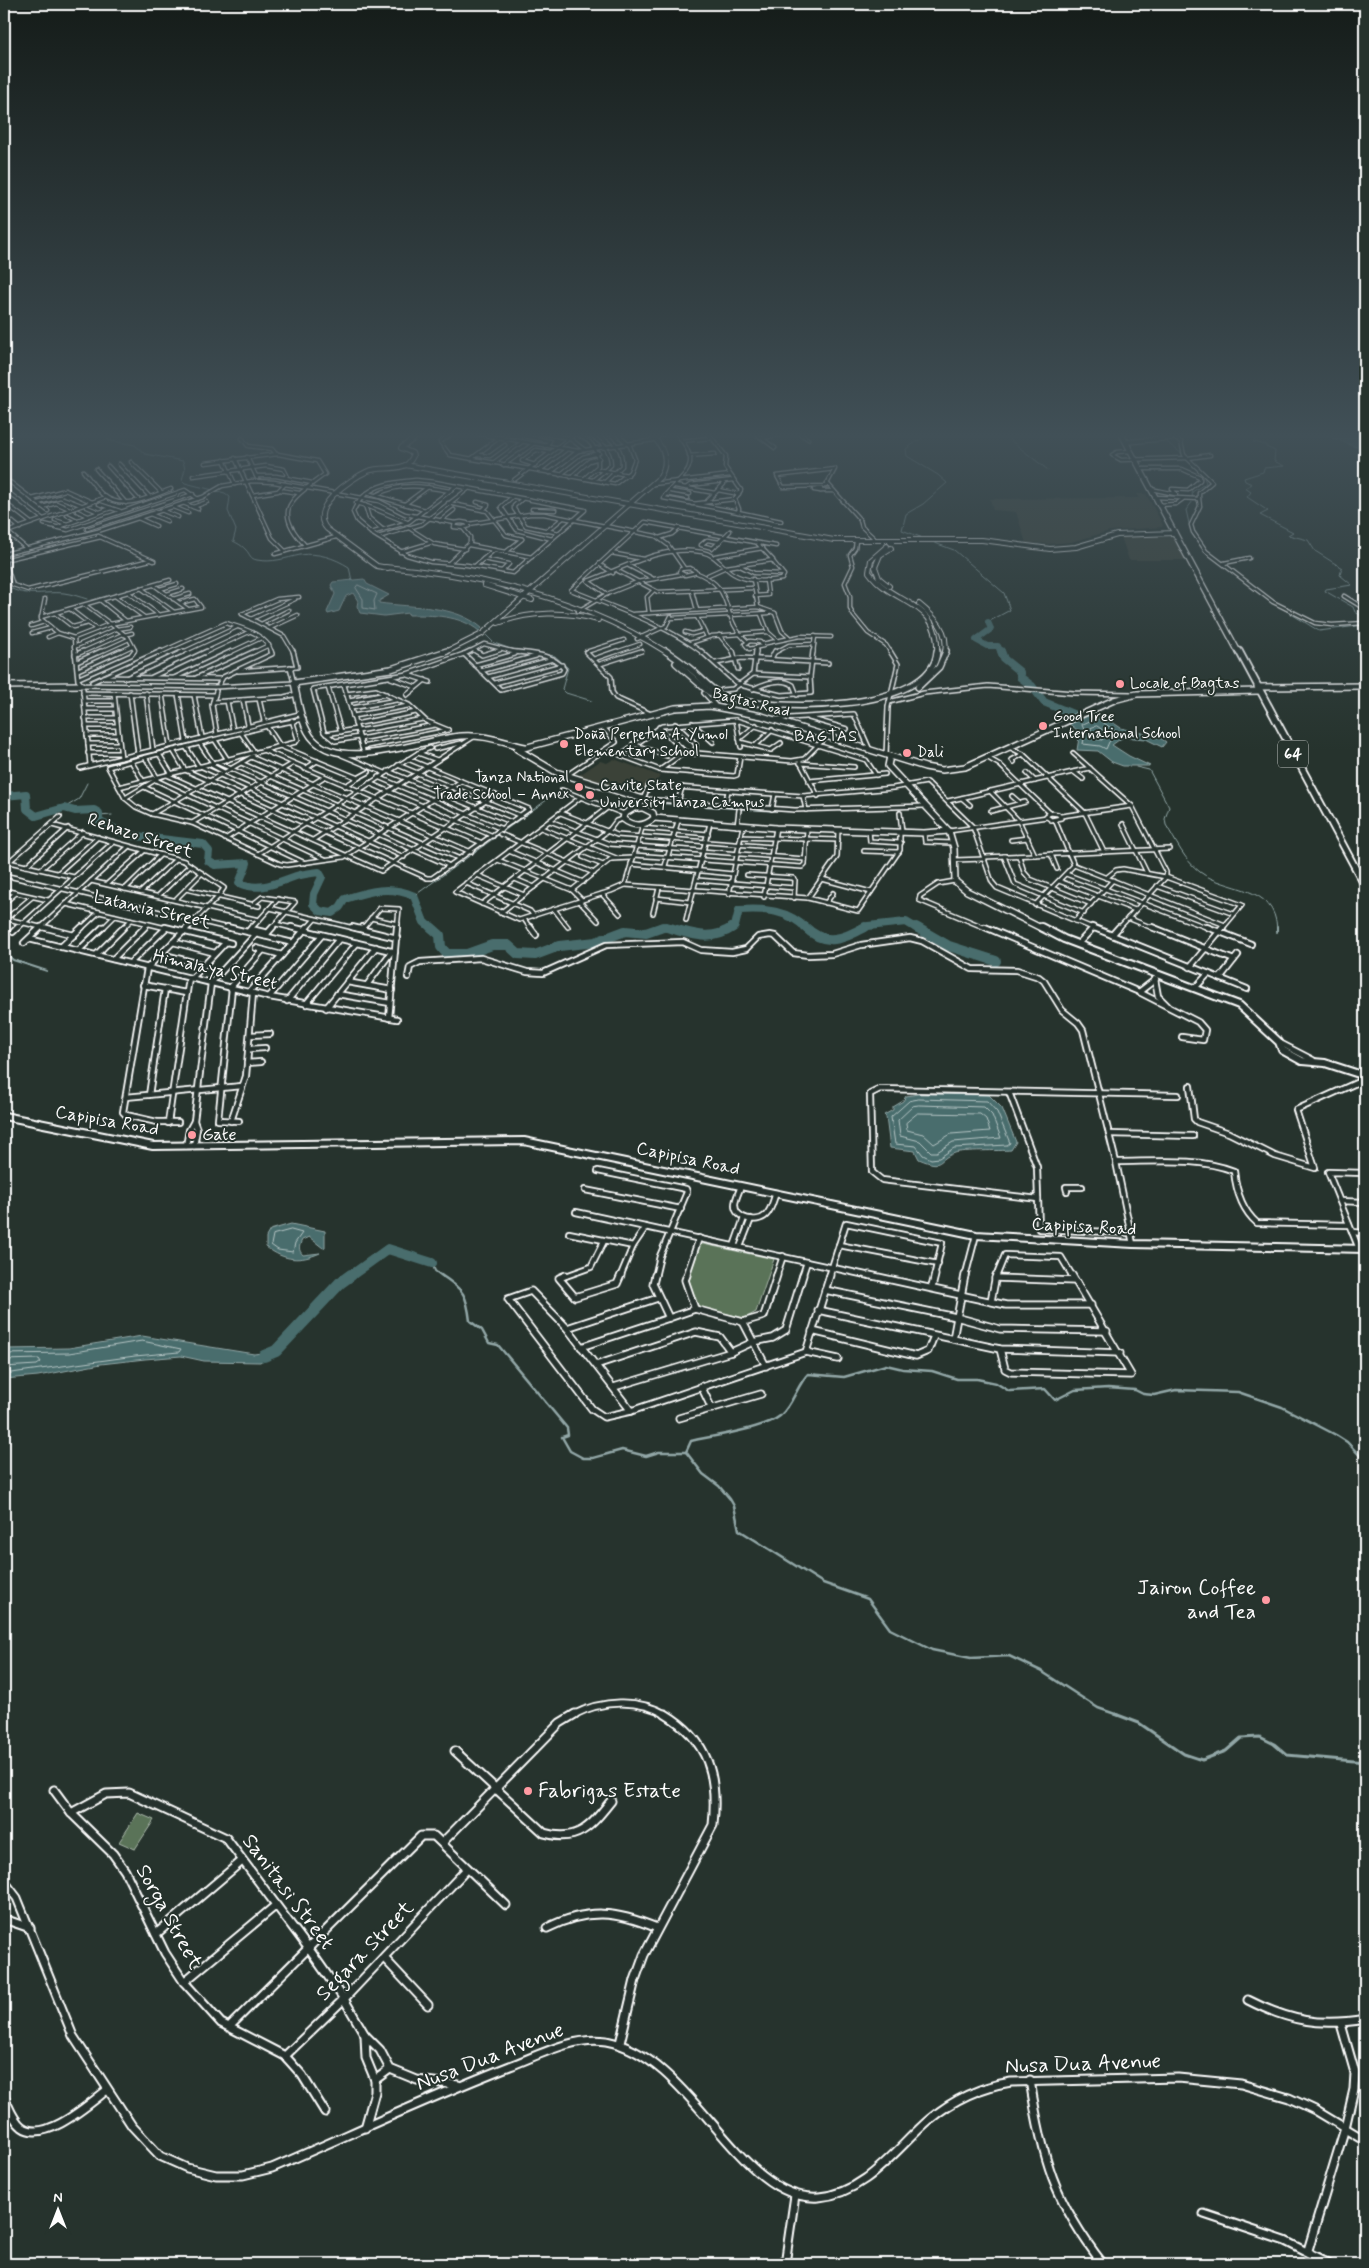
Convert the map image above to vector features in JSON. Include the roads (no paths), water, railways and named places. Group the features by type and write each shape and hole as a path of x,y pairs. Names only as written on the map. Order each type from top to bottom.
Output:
{"main road":[{"name":"64","path":"1178,539 1365,886"}],"street":[{"path":"16,539 27,548"},
{"path":"4,559 8,553 67,539"},
{"path":"4,559 93,539"},
{"path":"4,559 13,585 28,590 152,561 105,539"},
{"path":"273,539 285,551"},
{"path":"299,539 305,545"},
{"path":"275,554 329,539"},
{"path":"339,539 378,566 463,575 530,592 580,610 639,640 675,662 721,699 755,708 775,710 780,707 832,705 890,699 924,693 954,692 988,686 1137,694"},
{"path":"381,539 400,552 425,561 475,566 513,573 552,539"},
{"path":"424,539 430,543 465,549"},
{"path":"450,563 469,545 470,539"},
{"path":"506,552 522,539"},
{"path":"4,685 83,689 227,687 294,683 374,674 403,668 447,653 488,630 590,539"},
{"path":"627,539 571,591 631,614 690,644 716,663 739,684 770,694 797,695 811,693 810,677 816,636"},
{"path":"660,539 684,568"},
{"path":"708,553 723,539"},
{"path":"735,539 776,546"},
{"path":"822,539 856,541 982,540 1016,544"},
{"path":"994,539 1040,549 1060,549 1104,539"},
{"path":"1197,539 1206,551 1273,602 1307,620 1332,625 1365,623"},
{"path":"713,548 701,545 707,540 720,542"},
{"path":"856,541 855,548 850,555 854,560 853,566 845,583 850,596 849,604 854,616 868,633 886,645 897,660 897,675 890,699 886,724 887,764 949,831 953,843 954,881"},
{"path":"400,552 430,543"},
{"path":"757,543 783,574"},
{"path":"469,545 532,557"},
{"path":"889,547 876,560 874,567 879,578 932,614 942,629 946,646 945,660 934,675 911,691 890,699 926,675 937,660 939,639 932,621 924,613 908,601 885,589 872,577 869,566 870,560 889,547"},
{"path":"715,556 763,548"},
{"path":"475,566 494,550"},
{"path":"588,581 614,573 643,559 688,550 715,556 737,576 767,580 782,579 783,574"},
{"path":"611,553 643,559"},
{"path":"1224,564 1249,558"},
{"path":"483,559 509,564 502,571"},
{"path":"708,575 726,567 772,560"},
{"path":"599,564 614,573"},
{"path":"738,565 745,572 770,575 783,574"},
{"path":"629,566 652,578"},
{"path":"385,567 391,570 454,576 530,592"},
{"path":"682,574 679,570 692,568 695,572 708,575 722,590 736,634 748,642 756,641 762,644"},
{"path":"618,571 653,591 752,588"},
{"path":"580,610 607,594 637,582 652,578 688,575 695,572"},
{"path":"755,596 768,595 767,580 770,575"},
{"path":"583,578 607,594"},
{"path":"753,579 752,588 758,607"},
{"path":"41,618 170,580"},
{"path":"154,584 188,609"},
{"path":"160,589 176,584"},
{"path":"484,585 532,600"},
{"path":"141,588 174,612"},
{"path":"167,594 184,589"},
{"path":"650,613 647,597 653,591"},
{"path":"692,591 697,610"},
{"path":"128,592 159,615"},
{"path":"173,599 190,594"},
{"path":"115,596 144,618"},
{"path":"1344,596 1365,609"},
{"path":"236,670 246,672 297,667 296,656 284,636 270,628 251,619 242,614 277,599 299,597 251,619"},
{"path":"45,599 41,618 58,633 74,638 110,624 201,607 195,599 180,603"},
{"path":"100,600 126,621"},
{"path":"1356,603 1365,604"},
{"path":"79,678 131,655 134,650 129,639 85,605"},
{"path":"631,614 758,607 775,613 782,631 789,637"},
{"path":"505,615 544,608 580,610 639,640"},
{"path":"70,609 96,629"},
{"path":"261,624 290,610"},
{"path":"494,625 519,616 544,612 567,613 598,620"},
{"path":"594,659 666,626 672,612"},
{"path":"55,613 73,627 88,623"},
{"path":"671,618 775,613"},
{"path":"761,614 768,632 777,640"},
{"path":"270,628 298,615"},
{"path":"698,617 702,631 707,637"},
{"path":"31,626 44,622"},
{"path":"92,682 224,623 238,627 261,638 269,645 272,654 236,670 220,681 172,678 102,678"},
{"path":"74,646 117,629 130,627"},
{"path":"126,678 238,627"},
{"path":"32,634 51,628"},
{"path":"685,632 692,634 702,631"},
{"path":"150,678 249,632"},
{"path":"690,644 707,637 719,635 768,632"},
{"path":"48,637 58,633"},
{"path":"75,655 123,634 132,633"},
{"path":"719,635 739,662 738,669"},
{"path":"748,642 745,644 746,647 756,649 762,647 762,644 789,637 831,637"},
{"path":"74,638 76,662 83,689 90,766"},
{"path":"172,678 261,638"},
{"path":"76,662 129,639"},
{"path":"624,640 586,652 611,677 612,692 616,698 652,715"},
{"path":"771,660 774,652 782,647 801,643 814,644"},
{"path":"436,724 335,741 326,734 312,690 407,674 464,654 484,644 501,650 553,660 562,665 564,669 562,673 501,690 464,654"},
{"path":"194,679 269,645"},
{"path":"78,670 132,646"},
{"path":"753,674 756,649"},
{"path":"473,650 482,655 501,650"},
{"path":"600,664 642,651"},
{"path":"475,665 518,653"},
{"path":"481,671 537,656"},
{"path":"716,663 736,658 828,663"},
{"path":"488,677 553,660"},
{"path":"495,683 562,665"},
{"path":"290,669 305,718 315,742 342,755 408,779 511,822"},
{"path":"407,674 430,682"},
{"path":"715,705 704,694 728,690 753,674 810,677"},
{"path":"390,678 416,687"},
{"path":"407,695 425,680"},
{"path":"753,690 767,683 786,683 792,684 797,695"},
{"path":"344,685 364,754"},
{"name":"Bagtas Road","path":"520,749 688,705 715,705 942,770 965,767 1011,748 1114,700 1137,694 1365,686"},
{"path":"328,687 341,732"},
{"path":"83,689 114,693 194,695 216,693 212,705 217,734"},
{"path":"346,694 374,689 409,705 423,719 448,730 362,747"},
{"path":"114,693 121,756"},
{"path":"130,693 138,754"},
{"path":"146,693 154,750"},
{"path":"162,694 170,745"},
{"path":"178,694 186,741"},
{"path":"348,701 386,694"},
{"path":"194,695 202,738"},
{"path":"213,702 298,696"},
{"path":"259,699 264,721"},
{"path":"243,700 248,725"},
{"path":"351,708 397,700"},
{"path":"84,701 114,701"},
{"path":"227,701 233,730"},
{"path":"353,716 409,705"},
{"path":"85,709 115,709"},
{"path":"355,724 416,712"},
{"path":"80,768 121,756 138,754 264,721 299,714"},
{"path":"769,719 856,715 870,750"},
{"path":"806,717 847,729"},
{"path":"85,718 116,718"},
{"path":"305,718 108,767 125,798 136,807 152,814 192,823 284,865 347,856 461,781"},
{"path":"326,734 423,719"},
{"path":"119,787 156,779 298,740 292,720"},
{"path":"736,720 741,747"},
{"path":"740,757 737,775 734,776 660,770 620,754 659,726 736,720 866,760 876,775"},
{"path":"692,723 713,742"},
{"path":"675,724 696,744 695,754"},
{"path":"740,741 756,725"},
{"path":"86,726 117,726"},
{"path":"267,726 280,746 358,778"},
{"path":"659,726 685,752 854,766"},
{"path":"568,775 616,742 604,728"},
{"path":"755,746 772,730"},
{"path":"241,733 255,752"},
{"path":"87,735 118,735"},
{"path":"342,755 364,754 462,736 475,736 527,748"},
{"path":"313,840 475,736"},
{"path":"800,762 826,737"},
{"path":"215,740 228,760"},
{"path":"740,741 773,750 781,743"},
{"path":"446,754 435,749 465,742"},
{"path":"503,743 520,749 556,772 642,799 806,810 925,806"},
{"path":"88,744 119,744"},
{"path":"200,744 213,763 224,772"},
{"path":"633,744 667,756"},
{"path":"186,747 200,766 404,857"},
{"path":"258,854 386,772 430,748"},
{"path":"1011,748 1023,754 1085,813 1104,852"},
{"path":"173,750 185,770 430,879 471,852 529,808 408,759"},
{"path":"152,814 262,751"},
{"path":"262,751 482,843"},
{"path":"660,770 685,752"},
{"path":"88,753 107,753 121,756"},
{"path":"107,753 107,761"},
{"path":"418,753 437,760"},
{"path":"1073,753 1132,806 1166,872 1166,877 1112,935"},
{"path":"159,754 167,775 382,871 495,795"},
{"path":"1014,762 1012,760 1023,754"},
{"path":"251,757 471,852"},
{"path":"145,758 156,779 326,860"},
{"path":"988,758 1000,765 1050,813 1060,816 1132,806"},
{"path":"131,761 143,781"},
{"path":"305,769 317,761"},
{"path":"800,762 818,796"},
{"path":"213,763 293,796 450,866"},
{"path":"241,763 460,859"},
{"path":"192,823 292,764"},
{"path":"398,765 520,816"},
{"path":"948,801 1090,768"},
{"path":"345,786 369,772"},
{"path":"1074,772 1083,779"},
{"path":"1026,773 1036,781"},
{"path":"809,781 885,774"},
{"path":"225,839 324,777"},
{"path":"378,777 502,829"},
{"path":"125,798 156,779"},
{"path":"639,808 649,785 818,796 927,782 973,827 994,886 1035,905 1247,989"},
{"path":"369,783 493,836"},
{"path":"144,787 206,814 304,862"},
{"path":"678,802 682,787"},
{"path":"562,790 608,808 624,816 633,824 708,834"},
{"path":"725,805 728,791"},
{"path":"990,791 1019,821 1035,855"},
{"path":"772,809 775,794"},
{"path":"803,796 806,810"},
{"path":"1012,796 1020,803"},
{"path":"581,797 455,892 515,920 524,919 602,894 625,884 729,894 808,898 858,911 899,852 901,843 900,812"},
{"path":"962,798 970,805"},
{"path":"991,811 1025,802"},
{"path":"482,904 608,808"},
{"path":"500,913 607,832 629,810 639,808 651,811 654,818"},
{"path":"729,894 741,836 739,810"},
{"path":"560,813 617,835 773,848"},
{"path":"1047,817 1050,813"},
{"path":"654,818 776,828 924,833 1047,817 1059,820 1060,816"},
{"path":"4,866 60,817"},
{"path":"625,884 642,826 654,818"},
{"path":"1055,820 1074,865 1225,925"},
{"path":"550,821 610,844 806,859"},
{"path":"665,866 678,821"},
{"path":"686,920 710,823"},
{"path":"1123,824 1146,873"},
{"name":"Rehazo Street","path":"52,825 84,832 128,847 176,859 190,865 223,886 223,890 218,897"},
{"path":"26,866 68,828"},
{"path":"541,828 616,858 668,858 802,867 806,859 807,829"},
{"path":"764,896 776,828"},
{"path":"808,898 837,857 838,830"},
{"path":"869,831 869,839 872,841 901,843"},
{"path":"41,869 84,832"},
{"path":"924,833 925,842 953,843"},
{"path":"500,834 594,872"},
{"path":"741,836 774,839 838,840"},
{"path":"58,873 98,837"},
{"path":"1011,840 1028,838"},
{"path":"13,932 113,842"},
{"path":"24,943 128,847"},
{"path":"954,860 1170,849"},
{"path":"107,884 144,851"},
{"path":"509,851 582,882"},
{"path":"864,851 899,852"},
{"path":"1051,854 1057,868"},
{"path":"125,888 160,855"},
{"path":"304,862 316,855"},
{"path":"1004,856 1013,881 1043,897 1084,913"},
{"path":"1019,856 1028,877 1051,889 1091,904"},
{"path":"583,857 603,866"},
{"path":"572,890 594,872 616,858"},
{"path":"141,892 176,859"},
{"path":"498,860 572,890 598,921"},
{"path":"9,862 74,877"},
{"path":"631,864 732,874"},
{"path":"158,896 190,865"},
{"path":"1035,905 1074,865"},
{"path":"1106,878 1119,870 1146,873 1166,877 1242,905 1190,967"},
{"path":"175,900 202,873"},
{"path":"1066,874 1251,944"},
{"path":"4,875 196,920 266,934 293,943"},
{"path":"477,875 524,895"},
{"path":"747,875 793,878 795,879 794,898"},
{"path":"515,879 534,887"},
{"path":"822,879 871,892"},
{"path":"697,880 794,888"},
{"path":"1075,920 1084,913 1113,880"},
{"path":"91,881 259,920"},
{"path":"1182,1037 1203,1040 1205,1030 1198,1022 1139,992 919,900 920,896 938,884 954,881 967,891 1078,944 1239,1005 1279,1042 1282,1050 1302,1061 1325,1063 1365,1077"},
{"path":"1059,881 1135,910"},
{"path":"466,883 530,911 534,916"},
{"path":"1157,886 1234,914"},
{"path":"653,913 659,888"},
{"path":"4,890 48,900"},
{"path":"186,890 259,906"},
{"path":"4,903 16,893"},
{"path":"826,903 833,893"},
{"path":"602,894 620,914"},
{"path":"5,918 32,897"},
{"path":"178,1122 168,1123 124,1114 143,985 147,968 218,897"},
{"path":"250,931 256,934 266,934 294,904 293,901 262,897 252,905"},
{"path":"656,898 691,902"},
{"path":"250,931 278,899"},
{"name":"Latania Street","path":"66,904 232,943"},
{"path":"362,929 381,907 398,909 389,1018"},
{"path":"270,908 397,938"},
{"path":"1178,917 1186,908"},
{"path":"554,909 568,928"},
{"path":"61,947 98,912"},
{"path":"78,951 115,916"},
{"path":"5,918 74,935"},
{"path":"371,918 398,924"},
{"path":"1128,918 1234,960"},
{"path":"231,1121 248,1063 251,993 314,919"},
{"path":"524,919 536,935"},
{"path":"96,955 131,920"},
{"path":"112,959 148,924"},
{"path":"276,924 394,952"},
{"path":"130,964 166,928"},
{"path":"1078,944 1093,928"},
{"path":"186,1146 194,1121 199,1090 211,983 256,934"},
{"path":"408,977 410,967 420,962 481,958 527,972 543,973 599,947 683,942 702,950 732,952 746,949 758,937 770,934 775,936 794,953 808,956 832,954 861,945 910,938 922,941 972,970 1017,970 1044,981 1062,1010 1078,1022 1083,1030 1100,1093 1133,1244"},
{"path":"269,997 322,935"},
{"name":"Himalaya Street","path":"28,939 269,997 397,1019"},
{"path":"287,1000 339,939"},
{"path":"173,942 215,953"},
{"path":"168,1123 186,993 190,978 226,942"},
{"path":"306,1004 357,943"},
{"path":"326,1008 376,947"},
{"path":"256,948 282,955"},
{"path":"239,1120 218,1120 231,988 263,950"},
{"path":"367,985 394,952"},
{"path":"161,954 204,965"},
{"path":"1220,978 1238,955"},
{"path":"1139,992 1161,974"},
{"path":"1196,988 1208,974"},
{"path":"1155,979 1158,996 1173,1010"},
{"path":"347,982 392,990"},
{"path":"143,985 186,993"},
{"path":"149,1095 165,989"},
{"path":"337,994 390,1004"},
{"path":"250,1035 270,1034"},
{"path":"249,1049 265,1048"},
{"path":"248,1063 260,1062"},
{"path":"1190,1086 1194,1119 1197,1122 1229,1133 1274,1156 1315,1168 1296,1110 1365,1077"},
{"path":"126,1097 242,1086"},
{"path":"1038,1198 882,1180 872,1172 868,1103 870,1094 880,1089 1178,1095"},
{"path":"1009,1092 1037,1167 1039,1229 1132,1233"},
{"name":"Capipisa Road","path":"4,1116 136,1144 194,1146 524,1140 976,1235 1133,1244 1362,1249"},
{"path":"194,1121 197,1129 194,1146"},
{"path":"1109,1134 1193,1136"},
{"path":"1116,1162 1227,1167 1234,1171 1248,1217 1257,1223 1349,1225"},
{"path":"598,1171 683,1188 687,1192 660,1256 653,1284 669,1318"},
{"path":"1362,1249 1352,1232 1328,1172 1365,1173"},
{"path":"740,1186 735,1206 738,1214 744,1218 760,1218 767,1214 776,1193"},
{"path":"1066,1191 1066,1187 1082,1187"},
{"path":"585,1190 681,1210"},
{"path":"1340,1201 1365,1202"},
{"path":"576,1212 932,1287 1006,1305 1091,1305"},
{"path":"734,1246 744,1218"},
{"path":"740,1247 751,1219"},
{"path":"806,1352 846,1223 942,1243 932,1287"},
{"path":"604,1241 592,1267 559,1278 575,1297 617,1284 633,1246 646,1227"},
{"path":"1352,1232 1365,1233"},
{"path":"569,1233 633,1246"},
{"path":"953,1339 960,1294 976,1235"},
{"path":"695,1309 685,1280 699,1238"},
{"path":"839,1245 938,1264"},
{"path":"581,1347 695,1309 743,1322 764,1316 783,1256"},
{"path":"991,1301 995,1278 1005,1256 1061,1257 1120,1353 1131,1375 1010,1372 1005,1369 1000,1350"},
{"path":"614,1387 730,1352 753,1342 773,1338 786,1330 807,1262"},
{"path":"995,1278 1075,1281"},
{"path":"825,1290 956,1317 1000,1329 1106,1331"},
{"path":"631,1411 567,1328 531,1291 508,1299 592,1409 604,1417 631,1411 806,1352 838,1359"},
{"path":"567,1328 658,1298"},
{"path":"818,1310 1000,1350 1120,1353"},
{"path":"743,1322 766,1366"},
{"path":"812,1331 916,1356 928,1351 934,1336"},
{"path":"596,1365 696,1332 720,1337 730,1352"},
{"path":"701,1386 712,1409"},
{"path":"679,1418 761,1394"},
{"path":"442,1843 560,1723 577,1713 595,1706 613,1703 638,1704 658,1710 683,1725 703,1748 710,1763 714,1778 716,1812 707,1839 657,1928 635,1980 620,2043"},
{"path":"455,1751 544,1833 558,1838 574,1836 591,1825 611,1801"},
{"name":"Sorga Street","path":"54,1790 71,1814 113,1854 125,1871 165,1953 184,1982 221,2022 285,2056 302,2075 325,2112"},
{"name":"Sanitasi Street","path":"71,1814 104,1794 118,1790 130,1793 226,1838 344,1999 365,2036 380,2050 390,2069"},
{"path":"230,2026 309,1950 418,1838 425,1834 434,1836 442,1843 506,1905"},
{"path":"156,1934 242,1861"},
{"name":"Segara Street","path":"285,2056 344,1999 468,1869"},
{"name":"Nusa Dua Avenue","path":"4,1881 17,1898 73,2036 132,2126 160,2156 187,2168 216,2175 243,2175 272,2168 460,2085 577,2042 605,2041 620,2043 644,2055 669,2074 761,2176 795,2195 818,2197 847,2191 870,2176 945,2107 983,2088 1030,2080 1202,2078 1232,2082 1261,2088 1288,2097 1314,2109 1365,2140"},
{"path":"184,1982 275,1906"},
{"path":"547,1928 566,1918 586,1912 609,1913 634,1918 657,1928"},
{"path":"4,1919 30,1928"},
{"path":"384,1958 428,2005"},
{"path":"1248,2000 1269,2011 1295,2020 1341,2024 1365,2019"},
{"path":"1308,2250 1345,2128 1354,2089 1355,2073 1341,2024"},
{"name":"Sanitasi Street","path":"365,2036 366,2058 375,2080 375,2092 365,2128"},
{"path":"375,2080 390,2069 417,2080 460,2085"},
{"path":"1030,2080 1039,2139 1050,2178 1060,2202 1079,2233 1103,2264"},
{"path":"4,2097 15,2118 25,2129 38,2131 60,2124 107,2090"},
{"path":"785,2264 795,2195"},
{"path":"1204,2214 1257,2229 1308,2250 1330,2264"}],"water":[{"path":"364,579 367,584 389,595 379,601 379,603 446,611 471,620 482,628 479,631 463,622 446,617 409,615 408,613 384,616 360,613 357,606 358,601 353,593 346,596 339,611 328,614 327,612 335,594 331,585 333,582"},
{"path":"1097,712 1121,728 1159,737 1166,742 1162,747 1146,739 1123,737 1112,745 1150,766 1123,766 1112,762 1098,751 1077,750 1080,732 1069,724"},
{"path":"918,1094 989,1095 1002,1108 1016,1142 1011,1150 959,1152 949,1155 937,1164 919,1159 915,1151 890,1148 886,1117 884,1115 893,1110 893,1107 903,1101 906,1096"},
{"path":"291,1224 325,1231 325,1247 323,1248 309,1237 302,1240 300,1251 303,1255 320,1253 306,1258 293,1259 273,1252 266,1247 266,1237 270,1230"},
{"path":"142,1336 254,1354 276,1351 260,1362 204,1361 181,1356 101,1364 38,1376 4,1379 4,1349 69,1348"}],"waterway":[{"path":"234,539 233,541 243,547 253,559 257,560 274,561 306,554 326,556 349,567 352,581"},
{"path":"1196,539 1206,552"},
{"path":"1303,539 1308,540 1315,551 1342,568 1340,575 1352,585 1326,589 1325,591 1353,607 1355,612 1365,618"},
{"path":"932,542 954,550 1004,593 1010,610 988,622"},
{"path":"4,584 11,589 26,593 64,593 87,599"},
{"path":"1267,599 1319,631 1365,625"},
{"path":"988,622 991,629 976,640 987,646 998,646 1001,653"},
{"path":"479,628 494,643 514,650"},
{"path":"1001,651 1004,659 1020,672 1020,677 1032,686 1044,702 1075,715"},
{"path":"541,654 555,656 568,668 562,689 566,693 592,701"},
{"path":"1136,767 1149,770 1169,807 1165,819 1166,825 1189,862 1200,872 1211,878 1259,896 1268,904 1274,914 1277,929"},
{"path":"64,808 79,799 87,783"},
{"path":"4,796 26,794 27,809 36,816 64,808 75,811 94,810 99,813 99,820 102,823 128,835 203,844 209,851 208,861 215,865 247,863 239,883 246,886 268,886 299,875 319,872 322,877 314,894 313,904 320,911 332,913 340,907 345,899 379,890 405,893 414,896 424,922 432,929"},
{"path":"414,896 555,794"},
{"path":"653,803 769,811 844,810"},
{"path":"904,808 919,809"},
{"path":"99,816 112,815"},
{"path":"731,929 735,926 739,910 758,909 784,914 807,929"},
{"path":"863,929 868,926 906,922 918,929"},
{"path":"431,927 440,935 441,947 447,954 467,954 492,945 508,945 518,954 535,955 559,946 596,942 625,931 646,933 663,927"},
{"path":"659,929 664,927 672,929"},
{"path":"666,927 708,936 725,932 733,927"},
{"path":"805,927 812,933 827,939 842,938 865,927"},
{"path":"916,927 949,946 996,961"},
{"path":"4,951 13,960 47,971"},
{"path":"349,1277 388,1249 432,1263"},
{"path":"432,1263 435,1271 443,1277"},
{"path":"264,1356 276,1351 340,1283 351,1275"},
{"path":"441,1275 455,1285 463,1294 466,1299 470,1321 482,1330 489,1343 498,1345 567,1428 568,1435 562,1437 570,1451 583,1458 593,1458 622,1450 646,1456 659,1452 686,1452"},
{"path":"686,1452 691,1441 762,1425 780,1416 808,1374 844,1377 886,1365 903,1369 932,1371 957,1379 977,1379 996,1383 1009,1391 1045,1389 1055,1400 1075,1390 1108,1388 1135,1390 1143,1394 1154,1395 1176,1390 1238,1392 1282,1407 1336,1435 1347,1442 1365,1461"},
{"path":"686,1452 703,1474 719,1486 730,1499 734,1506 739,1530 823,1583 868,1599 890,1629 932,1650 971,1658 1009,1656 1041,1671 1098,1708 1118,1715"},
{"path":"1115,1714 1139,1723 1184,1754 1202,1760 1226,1751 1241,1738 1260,1737 1274,1744 1287,1755 1365,1762"}],"place":[{"name":"Locale of Bagtas","path":"1120,684"},
{"name":"Good Tree International School","path":"1043,726"},
{"name":"Doña Perpetua A. Yumol Elementary School","path":"564,744"},
{"name":"Dali","path":"907,753"},
{"name":"Tanza National Trade School – Annex","path":"579,787"},
{"name":"Cavite State University Tanza Campus","path":"590,795"},
{"name":"Gate","path":"192,1135"},
{"name":"Jairon Coffee and Tea","path":"1266,1600"},
{"name":"Fabrigas Estate","path":"528,1791"}],"district":[{"name":"BAGTAS","path":"826,736"}]}
